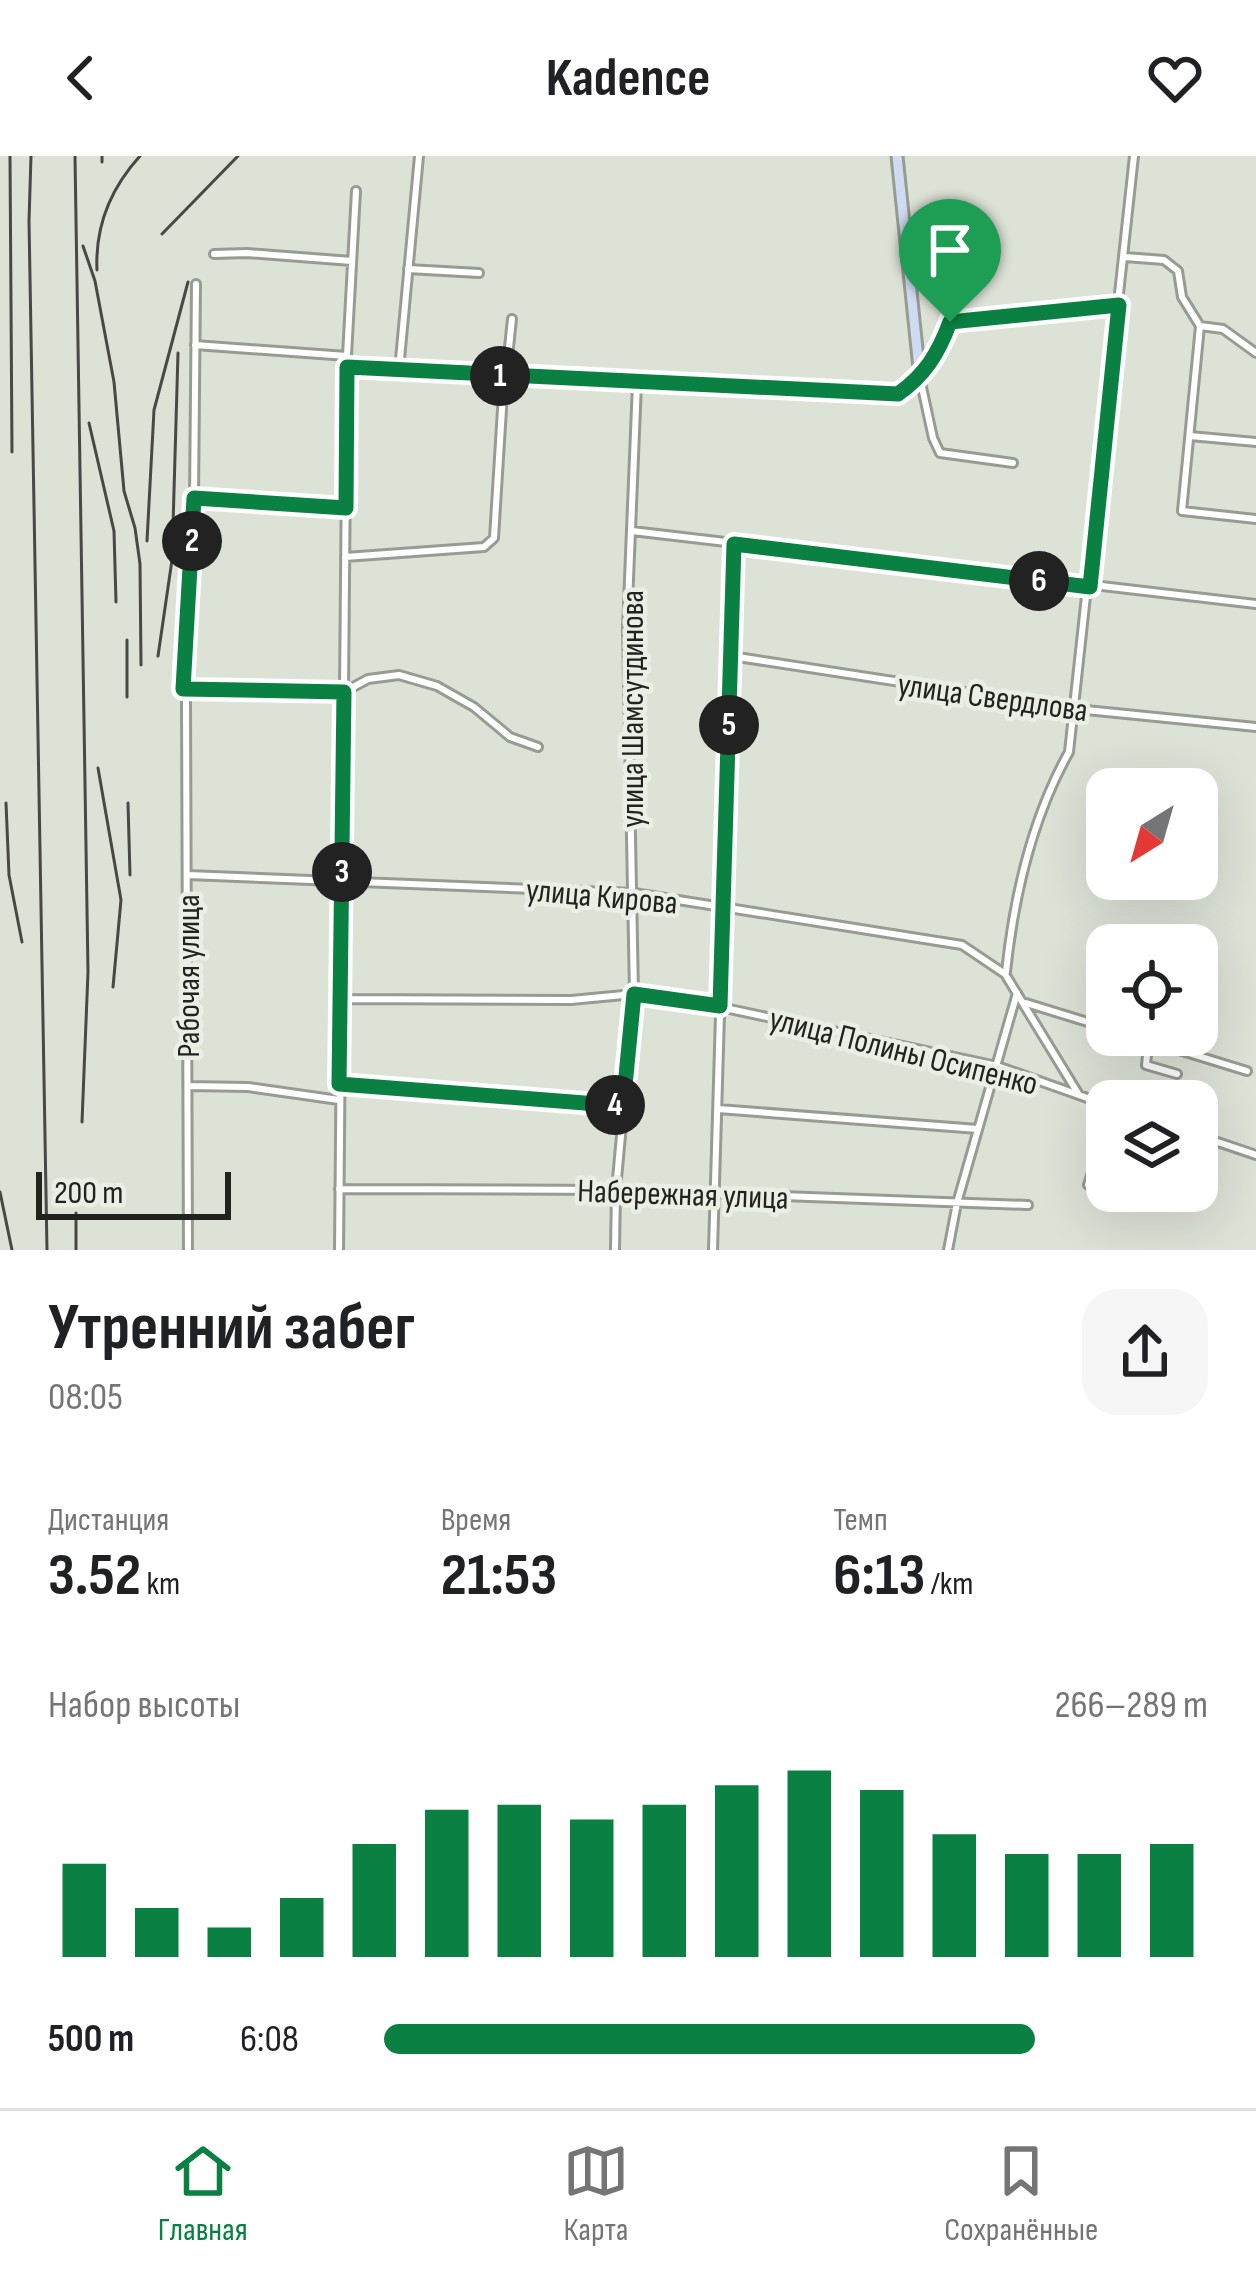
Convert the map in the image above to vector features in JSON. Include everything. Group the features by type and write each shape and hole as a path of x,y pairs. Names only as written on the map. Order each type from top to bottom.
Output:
{"street":[{"path":"399,370 419,156"},
{"path":"896,156 920,378 933,438 940,453 1013,463"},
{"path":"1006,974 1011,924 1033,838 1045,796 1069,752 1076,710 1134,156"},
{"path":"339,1250 347,356 356,191"},
{"path":"214,254 352,261"},
{"path":"1124,256 1164,260 1178,272 1182,297 1200,326 1182,511 1256,519"},
{"path":"408,269 479,273"},
{"path":"196,284 194,498 183,689 344,692 368,679 399,675 437,686 474,707 510,737 538,747"},
{"path":"347,367 898,394 920,378 940,349 950,322 1119,305"},
{"path":"345,557 484,547 494,538 512,319"},
{"path":"1200,326 1223,328 1256,352"},
{"path":"195,345 347,356"},
{"name":"улица Шамсутдинова","path":"615,1250 634,994 627,628 637,383"},
{"path":"1190,436 1256,442"},
{"path":"194,498 346,508"},
{"path":"632,531 1256,604"},
{"path":"713,1250 734,544"},
{"name":"улица Свердлова","path":"730,656 1076,710 1256,727"},
{"name":"Рабочая улица","path":"186,702 188,1250"},
{"name":"улица Кирова","path":"188,875 634,893 962,945 1006,974 1079,1095"},
{"path":"948,1250 1017,993"},
{"name":"улица Полины Осипенко","path":"340,999 571,1000 634,994 720,1006 998,1066 1086,1098"},
{"path":"1022,1002 1086,1022"},
{"path":"1147,1056 1146,1065 1178,1074"},
{"path":"1198,1056 1247,1071"},
{"path":"339,1084 623,1106"},
{"path":"186,1086 248,1087 339,1100"},
{"path":"717,1109 978,1130"},
{"path":"1218,1142 1256,1155"},
{"name":"Набережная улица","path":"339,1190 616,1190 1028,1205"}],"railway":[{"path":"10,156 12,452"},
{"path":"31,156 47,1250"},
{"path":"75,156 88,972 82,1122"},
{"path":"102,156 102,162"},
{"path":"97,270 107,209 140,156"},
{"path":"162,234 238,156"},
{"path":"83,246 95,281 114,382 124,491 140,564 141,665"},
{"path":"147,541 154,410 188,282"},
{"path":"158,656 172,560 178,353"},
{"path":"89,423 114,531 116,602"},
{"path":"127,640 127,697"},
{"path":"98,768 121,900 113,987"},
{"path":"6,803 9,875 22,942"},
{"path":"128,803 130,875"},
{"path":"0,1192 12,1250"},
{"path":"76,1213 76,1250"}],"route":[{"path":"1119,305 1090,587 734,544 720,1006 634,994 623,1106 339,1084 344,692 183,689 194,498 346,508 347,367 898,394 920,378 940,349 950,322 1119,305"}]}
